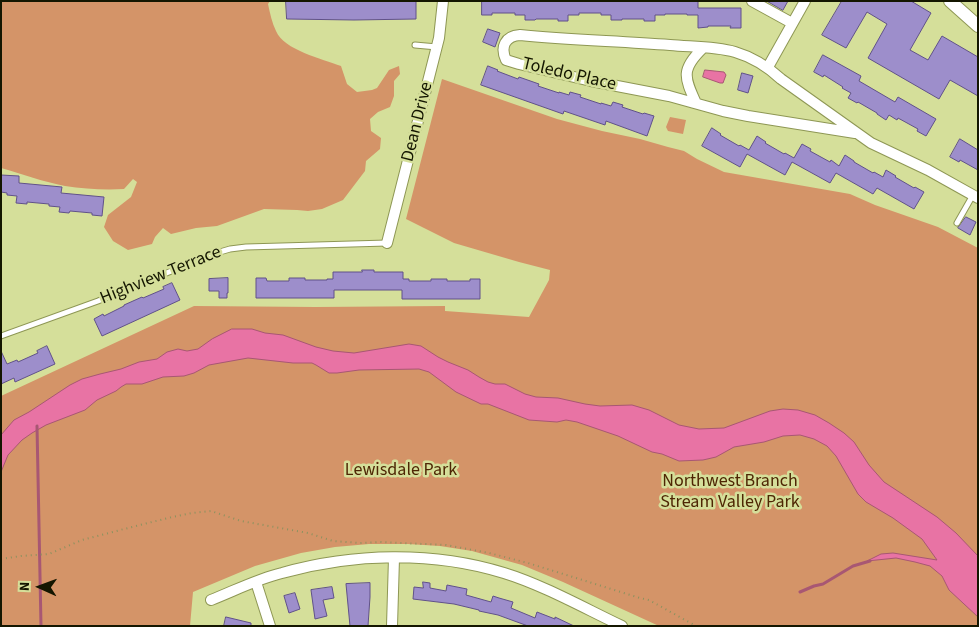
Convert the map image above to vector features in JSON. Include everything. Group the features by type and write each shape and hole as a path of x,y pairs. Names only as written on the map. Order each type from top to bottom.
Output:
{"street":[{"name":"Dean Drive","path":"387,243 440,38 443,1"},
{"path":"752,1 792,23"},
{"path":"768,67 804,1"},
{"path":"950,1 978,26"},
{"name":"Toledo Place","path":"855,133 723,111 670,96 591,81 519,64 506,60 504,49 508,39 520,35 736,52 768,67 781,79 871,143 928,170 976,197"},
{"path":"696,103 688,84 686,73 693,57 703,48"},
{"path":"392,626 394,558"},
{"path":"211,600 281,573 326,563 357,559 394,558 445,561 468,564 505,573 618,625"},
{"path":"256,582 270,626"}],"lane":[{"path":"415,45 437,47"},
{"path":"957,223 976,197"},
{"name":"Highview Terrace","path":"1,336 98,301 223,250 246,247 387,243"}],"green space":[{"path":"1,1 270,1 268,4 271,18 280,38 295,49 341,66 347,84 357,92 377,88 389,70 399,66 400,74 394,81 394,96 390,107 378,112 370,119 371,131 381,138 380,149 366,161 365,171 343,200 322,209 308,211 264,209 217,226 196,228 171,234 163,228 152,244 128,250 113,241 104,227 108,215 131,197 137,182 133,179 124,189 87,189 57,184 1,168"},
{"path":"442,79 557,119 684,151 724,172 850,194 875,205 938,227 978,248 978,626 659,626 522,565 472,551 440,546 369,544 301,553 255,566 193,592 190,626 1,626 1,396 194,306 445,306 445,311 529,317 549,280 550,270 454,243 406,219"},
{"path":"670,117 686,120 683,134 668,131 666,127"}],"shaded area":[{"path":"705,70 724,72 726,75 723,83 703,77"},
{"path":"232,329 252,329 283,335 316,347 354,353 409,344 421,346 438,357 468,370 488,382 505,384 525,394 600,406 632,405 649,410 679,425 699,429 724,428 770,411 783,409 798,410 815,415 844,433 854,442 869,465 884,482 937,517 956,533 978,556 978,617 949,590 942,576 930,566 896,558 867,561 881,554 893,553 937,560 922,539 893,518 866,502 858,494 836,456 827,446 814,439 800,435 783,436 764,442 734,447 716,457 703,460 679,461 652,452 618,436 577,422 566,420 557,422 529,420 488,404 481,404 456,392 429,372 419,369 359,370 329,373 312,363 248,358 209,365 184,376 163,377 142,384 126,384 97,400 85,410 46,425 22,440 8,455 1,472 1,435 14,420 70,385 82,379 121,369 139,362 157,359 167,352 178,349 187,351 198,349 212,339"}],"building":[{"path":"286,1 416,1 416,19 287,19"},
{"path":"482,1 698,1 698,8 741,8 741,28 708,26 698,28 698,15 687,14 655,15 655,21 644,21 644,19 611,20 611,15 601,15 601,13 568,15 568,21 558,21 558,19 525,20 525,15 515,15 515,13 482,15"},
{"path":"767,1 788,1 783,10"},
{"path":"842,1 911,1 931,13 910,50 928,60 942,36 978,57 978,96 950,80 939,99 868,58 887,24 867,12 846,48 822,35"},
{"path":"488,29 500,33 495,47 483,42"},
{"path":"823,55 861,76 859,81 895,102 898,97 936,119 926,136 917,131 918,129 898,118 897,120 889,115 886,120 858,102 848,98 851,93 843,87 824,75 823,77 814,72"},
{"path":"488,66 559,93 569,95 570,92 581,95 580,97 611,106 613,102 623,105 622,107 654,116 647,136 606,121 605,125 564,111 563,114 481,85"},
{"path":"742,73 753,76 748,93 738,90"},
{"path":"712,128 720,135 749,150 757,136 765,143 794,158 802,144 811,149 810,151 830,162 831,160 839,166 845,155 873,173 883,177 886,170 914,188 924,192 914,209 877,188 873,194 836,173 830,183 792,162 785,175 747,154 740,167 702,146"},
{"path":"960,139 978,150 978,170 950,157"},
{"path":"1,175 19,176 19,183 62,187 61,193 104,197 102,216 92,215 92,213 59,212 60,207 49,206 49,204 16,203 17,196 1,192"},
{"path":"966,217 976,222 970,235 958,228"},
{"path":"362,270 403,272 403,279 409,279 409,281 447,279 447,281 470,281 470,279 480,279 480,299 402,299 402,290 334,290 334,298 256,298 256,278 266,278 267,281 289,281 289,278 327,280 333,279 333,272 362,272"},
{"path":"228,278 227,298 219,298 219,291 209,291 209,279"},
{"path":"172,283 180,300 102,336 94,319 164,289 163,287"},
{"path":"47,346 55,364 15,382 14,378 1,384 1,351 7,364 17,360 18,362 38,353 37,351"},
{"path":"423,582 430,583 430,588 446,591 447,585 467,589 466,595 491,602 493,596 513,602 511,608 535,618 537,612 555,619 555,617 574,626 528,626 498,615 454,604 413,599 414,587 423,588"},
{"path":"370,583 368,626 350,626 346,584"},
{"path":"332,587 334,598 323,600 327,616 315,619 311,590"},
{"path":"295,593 300,609 289,613 284,596"},
{"path":"226,617 251,623 251,626 224,626"}],"waterway":[{"path":"37,426 41,626"},
{"path":"800,592 823,584 853,566 870,561"}],"park label":[{"name":"Lewisdale Park","path":"401,471"},
{"name":"Northwest Branch Stream Valley Park","path":"730,492"}]}
